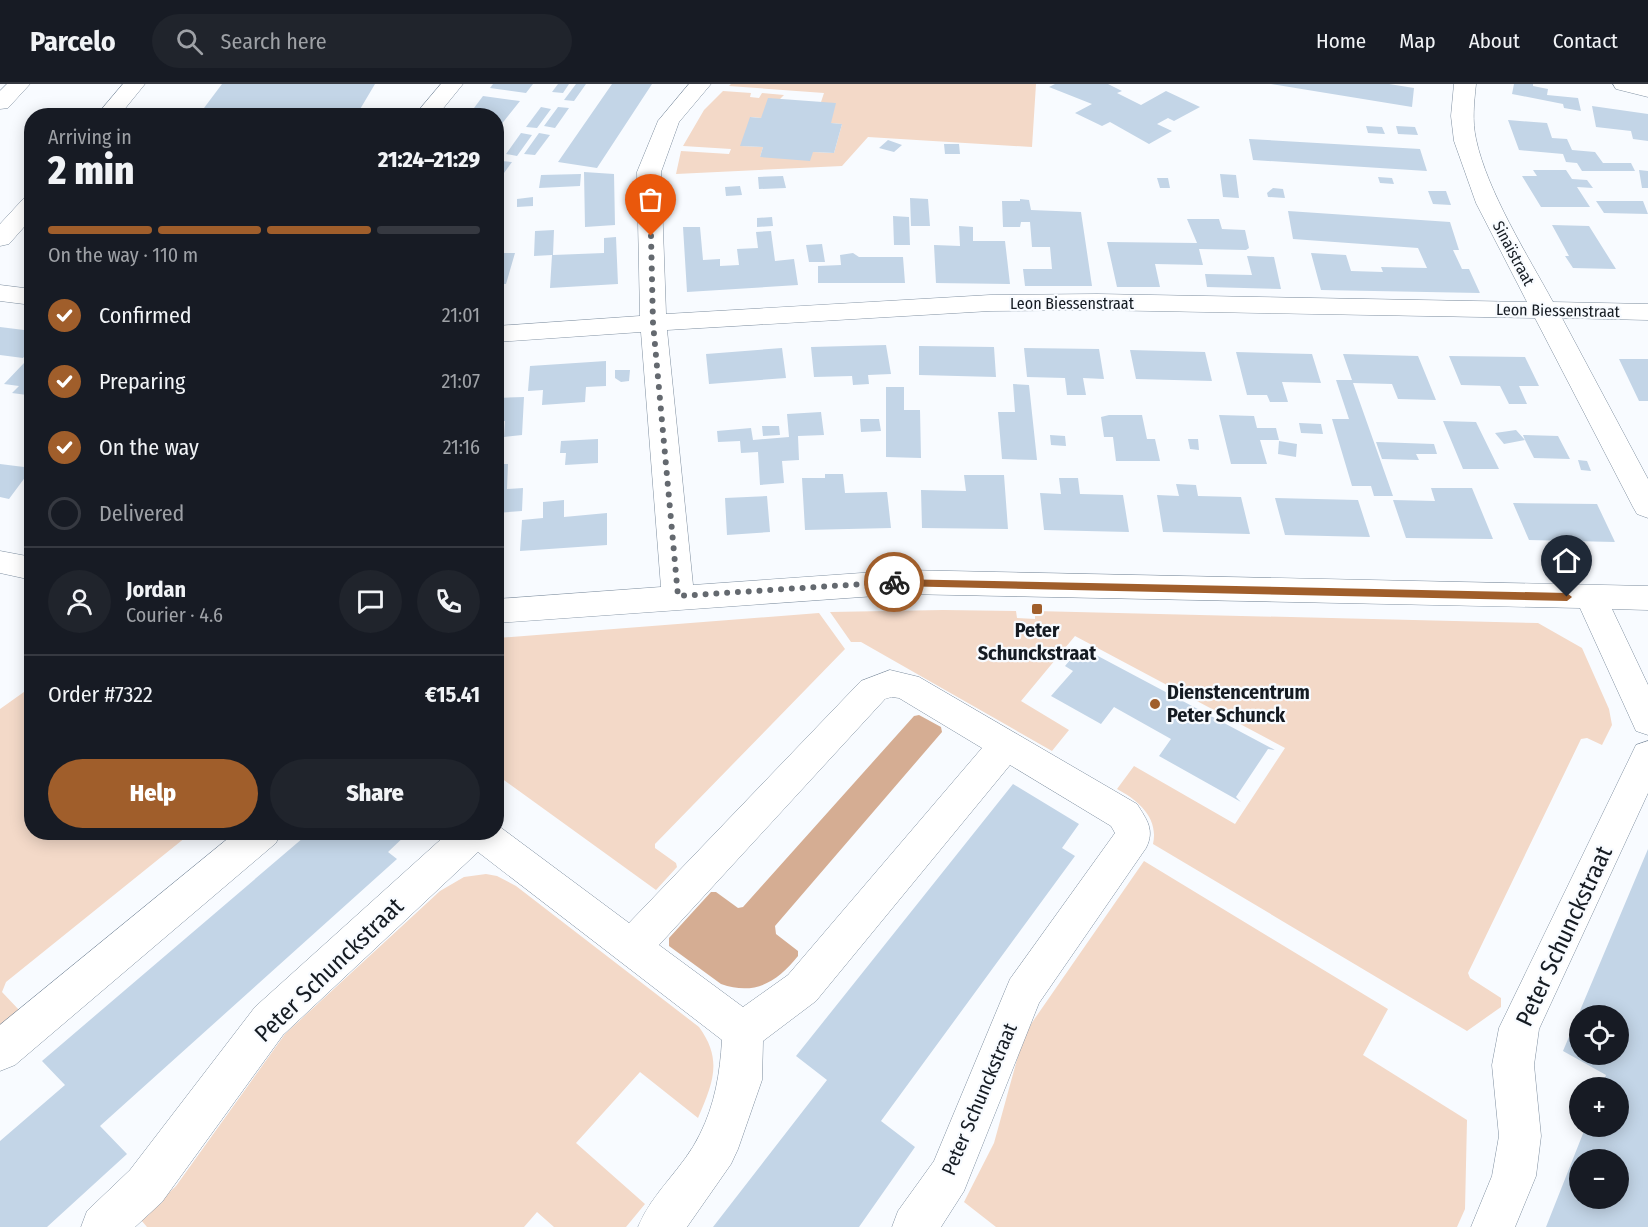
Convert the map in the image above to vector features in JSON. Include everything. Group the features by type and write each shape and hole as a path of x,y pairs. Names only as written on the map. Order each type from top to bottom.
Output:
{"street":[{"path":"0,103 19,84"},
{"path":"114,108 134,84"},
{"path":"432,108 452,84"},
{"path":"678,596 653,323 649,172 669,122 700,84"},
{"name":"Sinaïstraat","path":"1465,84 1462,116 1465,141 1488,203 1648,507"},
{"path":"1624,84 1648,92"},
{"path":"0,239 24,212"},
{"path":"0,293 24,296"},
{"name":"Leon Biessenstraat","path":"504,333 990,303 1097,302 1648,312"},
{"path":"0,562 24,568"},
{"path":"0,567 24,569"},
{"path":"504,610 678,596 904,582 1648,598"},
{"path":"1591,598 1648,721"},
{"name":"Peter Schunckstraat","path":"632,947 873,690 890,683 907,686 1124,815 1133,829 1133,837 1024,992 949,1176 914,1227"},
{"path":"743,1031 802,988 1005,745"},
{"name":"Peter Schunckstraat","path":"1493,1227 1515,1176 1520,1136 1514,1065 1519,1028 1648,755"},
{"path":"0,1051 253,840"},
{"name":"Peter Schunckstraat","path":"103,1227 146,1186 269,1021 465,840"},
{"path":"490,840 743,1031"},
{"path":"660,1227 716,1149 741,1080 743,1031"}],"shaded area":[{"path":"731,84 1036,84 1032,147 868,137 842,166 676,174 681,151 729,154 731,149 683,146 704,110 723,91 751,93 750,97 759,98 762,93 784,95 761,118 751,117 741,146 763,147 760,157 813,152 834,153 842,124 831,123 821,102 824,93 729,86"},
{"path":"1016,611 1017,618 1035,619 1035,611 1538,623 1582,648 1609,709 1612,725 1602,745 1587,738 1581,739 1468,973 1470,978 1501,998 1501,1007 1467,1031 1153,844 1153,826 1150,818 1139,804 1117,789 1134,766 1235,824 1285,748 1075,636 1021,701 1069,730 1052,751 861,642 851,642 830,612"},
{"path":"819,613 845,649 655,844 655,848 676,863 677,867 656,890 504,780 504,637"},
{"path":"24,692 24,840 182,840 6,982 2,992 20,1011 0,1030 0,709"},
{"path":"919,715 941,727 942,732 775,926 776,934 798,951 798,956 782,973 755,987 733,987 721,984 669,946 669,938 711,892 716,892 738,908 743,907 914,716"},
{"path":"1144,861 1388,1009 1363,1055 1467,1120 1465,1209 1457,1227 996,1227 964,1202 994,1143 1021,1045 1031,1024"},
{"path":"486,874 497,876 516,886 699,1027 711,1050 713,1072 711,1083 698,1118 640,1072 576,1143 645,1204 626,1227 554,1227 537,1212 524,1227 147,1227 141,1220 176,1186 285,1034 440,891 464,877"}],"building":[{"path":"222,84 375,84 361,108 204,108"},
{"path":"493,84 533,84 526,93 490,88"},
{"path":"558,84 569,84 563,93 552,92"},
{"path":"576,84 586,84 574,101 564,100"},
{"path":"612,84 652,84 597,168 558,162"},
{"path":"1055,84 1108,84 1122,91 1117,93 1141,105 1166,91 1200,107 1174,121 1168,118 1157,124 1172,131 1149,144 1110,122 1102,126 1075,113 1092,104 1049,87"},
{"path":"1271,84 1389,84 1414,88 1412,107"},
{"path":"1514,84 1533,84 1533,86 1548,89 1547,95 1578,98 1581,111 1564,108 1563,104 1512,94"},
{"path":"483,96 520,101 504,121 504,108 474,108"},
{"path":"768,98 836,103 831,123 842,124 834,153 813,152 810,161 760,157 763,147 740,146 750,117 761,118"},
{"path":"1592,106 1648,114 1648,141 1633,139 1631,131 1596,127"},
{"path":"541,107 551,109 537,128 526,127"},
{"path":"558,107 569,108 555,128 544,126"},
{"path":"1508,120 1547,123 1552,138 1567,139 1572,150 1595,152 1603,163 1631,163 1635,171 1582,171 1577,163 1566,162 1563,154 1519,150"},
{"path":"1366,126 1382,127 1385,134 1368,133"},
{"path":"1396,126 1415,127 1418,135 1398,134"},
{"path":"521,133 532,135 517,156 506,154"},
{"path":"539,133 550,135 535,155 524,154"},
{"path":"1249,139 1420,149 1427,171 1253,160"},
{"path":"888,140 902,145 894,152 879,148"},
{"path":"944,144 959,144 960,154 945,154"},
{"path":"504,161 512,162 504,173"},
{"path":"1533,170 1566,170 1572,179 1587,180 1593,188 1577,187 1590,207 1541,207 1522,176 1537,176"},
{"path":"1639,170 1648,171 1648,188 1642,188"},
{"path":"584,172 614,174 615,225 585,227"},
{"path":"581,174 580,186 539,188 541,175"},
{"path":"1220,174 1236,175 1239,198 1223,197"},
{"path":"783,176 786,188 759,189 758,177"},
{"path":"1378,177 1392,178 1394,184 1380,183"},
{"path":"1157,178 1168,178 1170,188 1160,188"},
{"path":"740,186 742,195 726,196 725,187"},
{"path":"1273,188 1283,189 1285,198 1268,197 1267,193"},
{"path":"1428,191 1446,191 1451,205 1433,204"},
{"path":"533,197 533,206 517,207 517,199"},
{"path":"910,198 928,199 930,226 911,226"},
{"path":"1020,199 1029,200 1031,210 1081,212 1092,286 1025,286 1023,269 1052,269 1050,247 1032,247 1030,222 1021,222 1020,227 1003,227 1002,201 1020,201"},
{"path":"1596,201 1643,201 1648,214 1604,213"},
{"path":"1288,211 1450,222 1459,250 1453,250 1462,269 1469,269 1480,293 1321,290 1311,253 1346,255 1351,271 1383,272 1381,267 1427,268 1418,248 1293,239"},
{"path":"893,216 909,217 910,245 894,245"},
{"path":"772,217 773,226 757,227 757,218"},
{"path":"1187,219 1219,219 1222,229 1245,230 1249,248 1246,250 1199,249 1203,265 1155,264 1160,287 1117,287 1107,242 1197,243"},
{"path":"1552,225 1589,226 1616,269 1573,268 1565,256 1569,256"},
{"path":"959,226 973,227 973,241 1005,241 1010,284 936,283 934,245 960,246"},
{"path":"683,227 700,227 703,260 720,259 720,266 739,265 737,249 758,248 756,232 771,231 775,261 794,259 798,285 687,292"},
{"path":"554,230 553,255 604,253 604,238 616,237 618,284 550,288 552,255 534,256 535,231"},
{"path":"822,244 825,262 809,262 806,245"},
{"path":"504,253 515,253 506,284 504,284"},
{"path":"853,253 859,257 903,257 905,283 818,283 818,266 841,265 840,255"},
{"path":"1247,256 1274,257 1281,289 1207,287 1205,274 1252,275"},
{"path":"0,327 24,330 23,358 0,355"},
{"path":"886,345 891,374 868,375 869,384 853,385 852,376 814,377 811,347"},
{"path":"919,346 994,347 996,377 919,375"},
{"path":"782,348 786,378 709,384 706,354"},
{"path":"1024,348 1099,349 1104,379 1083,378 1086,395 1067,395 1065,378 1027,377"},
{"path":"1130,350 1205,352 1212,381 1136,379"},
{"path":"1236,352 1312,354 1321,383 1282,382 1288,402 1270,402 1267,395 1247,395"},
{"path":"1343,354 1418,356 1436,400 1398,399 1392,384 1353,383 1393,496 1374,496 1371,486 1352,486 1332,419 1349,419 1336,380 1352,380"},
{"path":"1449,356 1525,357 1539,386 1519,386 1527,404 1509,404 1500,386 1461,385"},
{"path":"1619,359 1648,359 1648,401 1639,401"},
{"path":"606,361 606,386 586,387 585,402 542,405 543,390 528,391 530,366"},
{"path":"24,363 24,395 12,393 19,386 4,384"},
{"path":"615,370 630,370 629,381 621,382 615,378"},
{"path":"1013,384 1029,385 1037,460 1002,459 998,412 1015,412"},
{"path":"886,387 904,387 904,410 920,410 921,458 886,457"},
{"path":"524,397 522,435 504,437 504,398"},
{"path":"821,412 824,435 798,436 799,460 782,461 784,483 760,485 758,452 741,453 740,441 718,442 717,431 751,428 753,440 789,437 787,414"},
{"path":"1142,415 1147,439 1155,439 1160,461 1116,461 1113,437 1104,437 1101,417"},
{"path":"1219,415 1254,416 1257,428 1276,428 1279,440 1260,440 1267,464 1231,464"},
{"path":"860,419 879,419 881,431 861,432"},
{"path":"1443,421 1476,422 1499,469 1463,469"},
{"path":"1299,423 1321,424 1323,434 1301,433"},
{"path":"762,426 779,426 780,435 763,436"},
{"path":"1516,430 1525,440 1504,444 1495,433"},
{"path":"1050,435 1065,436 1066,446 1051,445"},
{"path":"1523,435 1558,436 1570,459 1534,458"},
{"path":"598,439 598,463 565,465 566,453 560,453 561,441"},
{"path":"1188,439 1198,439 1199,450 1190,449"},
{"path":"1279,441 1297,444 1296,457 1278,454"},
{"path":"1376,442 1434,444 1437,454 1416,454 1419,460 1382,459"},
{"path":"1578,460 1587,461 1591,471 1581,470"},
{"path":"0,464 24,467 24,479 9,499 0,497"},
{"path":"504,464 508,464 507,489 523,488 522,511 504,512"},
{"path":"825,474 843,474 845,493 887,492 891,528 805,530 802,478 825,478"},
{"path":"964,475 1004,475 1008,529 922,528 921,490 966,491"},
{"path":"1059,478 1078,478 1080,494 1123,495 1129,532 1044,530 1040,493 1061,494"},
{"path":"1176,484 1196,485 1198,496 1241,497 1250,534 1163,532 1157,495 1179,496"},
{"path":"1431,488 1472,488 1493,539 1406,538 1393,500 1435,501"},
{"path":"767,496 770,532 727,535 725,498"},
{"path":"1275,498 1358,500 1370,537 1285,535"},
{"path":"564,500 564,517 607,513 607,545 520,551 522,520 543,518 543,502"},
{"path":"1513,503 1597,504 1615,542 1529,540"},
{"path":"1081,647 1275,750 1268,749 1236,797 1241,802 1159,756 1171,739 1114,707 1101,724 1051,696 1073,671 1065,666"},
{"path":"1013,784 1079,824 1062,848 1075,856 881,1121 915,1147 859,1227 713,1227 827,1080 796,1056"},
{"path":"301,840 401,840 388,852 397,859 100,1126 127,1154 47,1227 0,1227 0,1141 65,1085 42,1061"},
{"path":"1648,849 1648,1227 1546,1227 1569,1169 1569,1209 1629,1209 1629,1149 1577,1149 1582,1137 1629,1137 1629,1077 1605,1077 1606,1075 1588,1065 1629,1065 1629,1005 1582,1005"},
{"path":"1569,1037 1569,1054 1563,1051"}],"way so far":[{"path":"651,236 653,323 678,596 894,582"}],"place":[{"name":"Peter Schunckstraat","path":"1037,609"},
{"name":"Dienstencentrum Peter Schunck","path":"1155,704"}],"route":[{"path":"894,582 1567,597"}]}
